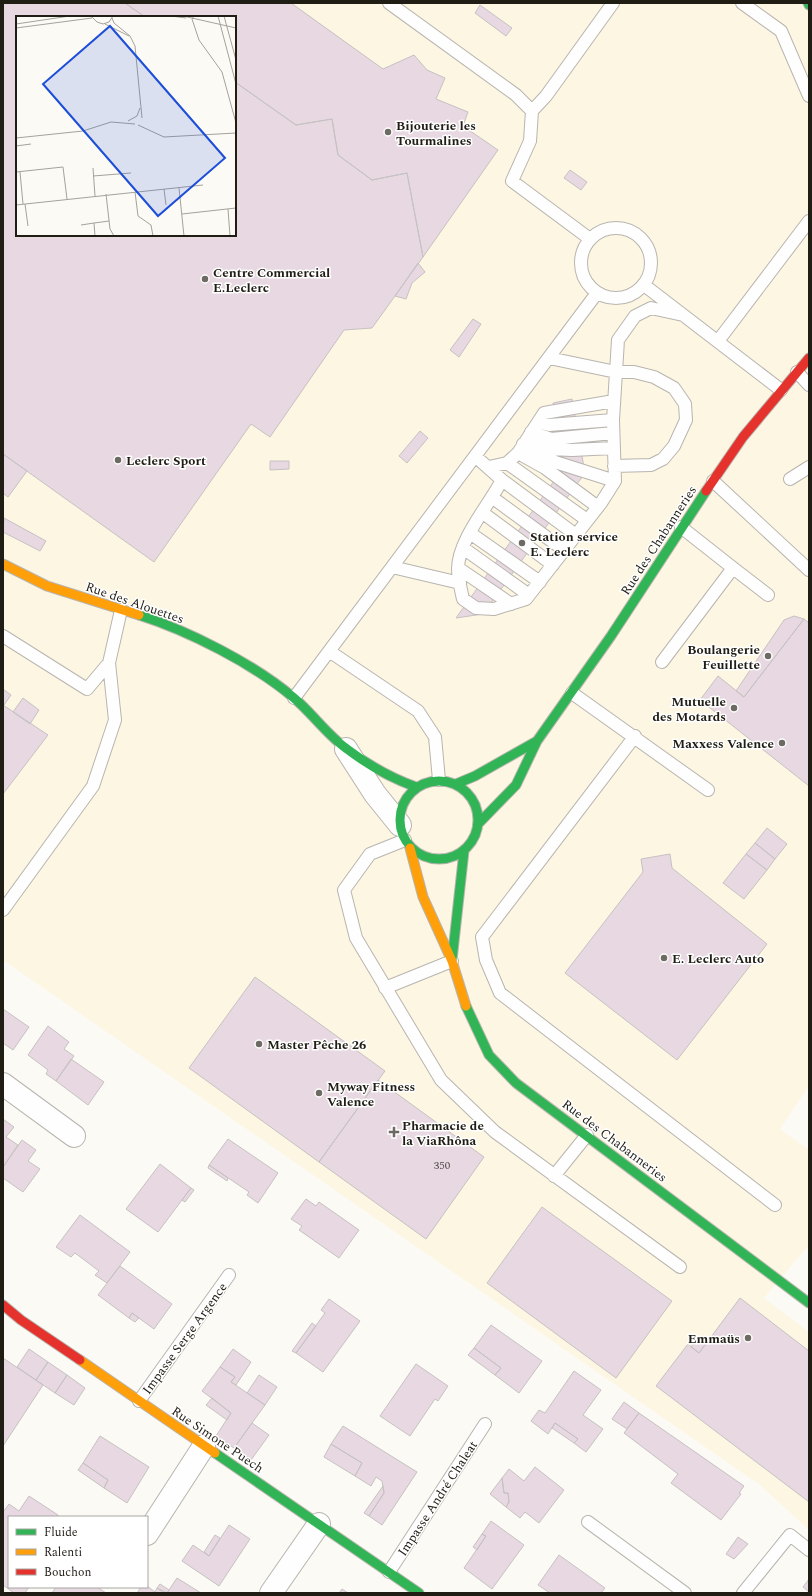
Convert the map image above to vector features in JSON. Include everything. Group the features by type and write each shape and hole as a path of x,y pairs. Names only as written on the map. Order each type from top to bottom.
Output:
{"street":[{"name":"Rue des Chabanneries","path":"478,824 516,784 537,741 611,636 681,527 744,437 781,390 809,358"},
{"name":"Rue des Alouettes","path":"3,564 47,586 157,621 202,641 246,665 294,698 346,749 390,777 416,788"},
{"name":"Rue des Chabanneries","path":"456,784 475,776 537,741"},
{"path":"346,749 405,837 422,856 436,860 451,858 464,851 471,844 478,824 477,808 469,794 456,784 439,780 427,782 416,788 406,798 400,811 405,837"},
{"name":"Rue des Chabanneries","path":"405,837 423,897 452,961 469,1015 489,1055 516,1083 809,1303"},
{"name":"Rue des Chabanneries","path":"452,961 464,851"},
{"path":"3,1084 74,1136"},
{"name":"Rue Simone Puech","path":"3,1305 21,1320 419,1593"},
{"path":"148,1532 204,1446"},
{"path":"271,1593 319,1524"}],"lane":[{"path":"389,3 516,95 532,111"},
{"path":"590,239 512,181 530,141 532,111 546,96 613,3"},
{"path":"742,3 781,31 809,96"},
{"path":"718,341 809,221"},
{"path":"618,228 629,230 638,235 645,244 650,254 652,265 649,276 640,289 627,297 617,299 597,293 589,286 581,268 582,252 590,239 598,232 618,228"},
{"path":"640,289 683,314 781,390"},
{"path":"502,480 493,498 470,533 463,548 458,568 463,599 476,608 494,609 526,599 598,507 615,481 613,420 618,340 635,316 640,289"},
{"path":"294,698 597,293"},
{"path":"635,316 651,308 683,314"},
{"path":"549,358 616,372 634,372 654,377 674,388 685,404 686,420 674,446 664,459 652,465 614,466"},
{"path":"797,372 809,385"},
{"path":"489,467 507,463 525,442 544,413 614,401"},
{"path":"538,422 549,425 613,420"},
{"path":"525,442 613,433"},
{"path":"525,442 549,449 572,450 614,448"},
{"path":"525,442 555,462 615,481"},
{"path":"525,442 545,468 598,507"},
{"path":"475,456 502,480 576,534"},
{"path":"507,463 587,520"},
{"path":"790,479 809,467"},
{"path":"713,481 809,570"},
{"path":"493,498 564,550"},
{"path":"483,513 553,565"},
{"path":"681,527 768,595"},
{"path":"470,533 540,582"},
{"path":"463,548 529,595"},
{"path":"392,567 460,583"},
{"path":"458,568 511,604"},
{"path":"662,662 733,568"},
{"path":"3,910 93,786 115,720 109,663 121,610"},
{"path":"3,636 87,689 109,663"},
{"path":"329,651 418,710 434,737 439,780"},
{"path":"572,693 635,736 708,790"},
{"path":"635,736 482,937 486,960 500,993 775,1205"},
{"path":"405,837 370,854 344,890 356,938 441,1080 495,1132 680,1267"},
{"path":"385,988 452,961"},
{"path":"554,1176 587,1135"},
{"name":"Impasse Serge Argence","path":"139,1401 229,1275"},
{"name":"Impasse André Chaleat","path":"389,1572 485,1424"},
{"path":"588,1522 685,1593"},
{"path":"743,1593 790,1535 809,1550"}],"shaded area":[{"path":"3,3 809,3 809,1086 780,1129 809,1150 809,1245 764,1298 809,1332 809,1530 760,1485 3,960"}],"building":[{"name":"Centre Commercial E.Leclerc","path":"3,3 125,3 144,16 16,16 16,236 236,236 236,83 296,125 332,119 338,155 372,180 407,173 423,257 372,328 344,330 270,437 251,424 154,562 3,454"},
{"path":"125,3 291,3 383,69 414,55 427,70 445,78 436,99 468,112 463,126 498,150 423,257 407,173 372,180 338,155 332,119 296,125 236,83 236,16 144,16"},
{"path":"480,5 512,28 506,36 475,13"},
{"path":"570,170 587,182 581,190 564,178"},
{"path":"418,263 425,272 412,283 406,299 395,296"},
{"path":"473,319 481,324 459,357 450,350"},
{"name":"Station service E. Leclerc","path":"572,399 585,473 483,614 456,618 564,467 553,403"},
{"path":"420,431 428,438 407,463 399,456"},
{"path":"3,454 27,471 8,497 3,493"},
{"path":"270,461 289,461 289,469 270,470"},
{"path":"4,518 46,541 40,551 3,532"},
{"path":"794,616 804,619 744,697 736,691 784,620"},
{"name":"Maxxess Valence","path":"804,619 809,623 809,786 700,700 718,676 744,697"},
{"path":"3,689 11,695 4,705 3,705"},
{"path":"23,698 39,710 30,724 13,712"},
{"path":"3,705 48,735 3,794"},
{"path":"767,828 787,844 775,859 755,843"},
{"path":"755,843 775,859 767,870 746,854"},
{"path":"670,854 672,868 767,944 677,1060 565,973 643,872 641,859"},
{"path":"746,854 767,870 744,899 723,883"},
{"path":"255,977 385,1071 319,1162 189,1068"},
{"path":"3,1009 29,1027 13,1050 3,1043"},
{"path":"48,1026 69,1042 64,1049 74,1056 56,1081 46,1074 48,1070 28,1055"},
{"path":"71,1059 104,1082 88,1105 56,1081"},
{"path":"378,1080 484,1157 426,1239 319,1162"},
{"path":"3,1119 14,1127 6,1137 18,1145 3,1167"},
{"path":"228,1139 278,1173 258,1203 247,1195 249,1192 209,1165"},
{"path":"22,1140 36,1150 28,1161 40,1169 23,1192 3,1178 3,1167"},
{"path":"160,1164 191,1188 158,1232 126,1209"},
{"path":"209,1165 228,1178 227,1181 208,1168"},
{"path":"191,1188 194,1190 185,1202 182,1200"},
{"path":"306,1199 316,1206 319,1202 359,1230 339,1258 299,1230 302,1226 291,1219"},
{"path":"542,1207 672,1301 616,1378 487,1283"},
{"path":"80,1215 130,1252 107,1283 95,1275 99,1271 75,1253 71,1257 56,1247"},
{"path":"120,1266 172,1304 154,1329 132,1313 129,1318 98,1295"},
{"path":"740,1298 809,1351 809,1502 656,1386 688,1344 699,1353"},
{"path":"329,1299 360,1321 323,1372 296,1353 325,1313 321,1310"},
{"path":"132,1313 139,1318 135,1322 129,1318"},
{"path":"312,1323 316,1326 296,1353 292,1351"},
{"path":"491,1325 542,1361 519,1393 495,1375 501,1368 474,1348"},
{"path":"699,1336 707,1342 699,1353 691,1347"},
{"path":"474,1348 501,1368 495,1375 468,1355"},
{"path":"29,1349 48,1362 36,1380 17,1367"},
{"path":"233,1349 251,1362 236,1385 231,1382 235,1377 220,1367"},
{"path":"3,1358 43,1385 3,1446"},
{"path":"48,1362 67,1375 55,1393 36,1380"},
{"path":"416,1364 448,1386 438,1401 435,1399 410,1436 380,1416"},
{"path":"220,1367 235,1377 231,1382 265,1405 234,1448 216,1436 231,1413 202,1391"},
{"path":"574,1371 601,1390 583,1415 603,1429 586,1452 574,1443 578,1439 555,1423 548,1434 531,1421 539,1410 545,1413"},
{"path":"67,1375 85,1388 74,1405 55,1393"},
{"path":"259,1375 277,1387 265,1405 247,1393"},
{"path":"212,1398 231,1413 227,1420 206,1405"},
{"path":"624,1402 639,1413 627,1429 612,1419"},
{"path":"639,1413 744,1486 739,1493 741,1494 721,1520 671,1483 678,1474 624,1433"},
{"path":"252,1423 269,1435 251,1460 234,1448"},
{"path":"555,1423 578,1439 574,1443 552,1428"},
{"path":"343,1426 417,1472 382,1525 369,1516 384,1493 382,1481 376,1477 371,1486 355,1476 362,1463 331,1444"},
{"path":"100,1436 149,1467 127,1503 104,1488 108,1480 83,1463"},
{"path":"331,1444 362,1463 355,1476 324,1457"},
{"path":"83,1463 108,1480 104,1488 78,1470"},
{"path":"535,1467 564,1490 539,1523 525,1512 520,1518 506,1507 509,1502 508,1493 504,1493 502,1478 509,1469 524,1481"},
{"path":"502,1478 504,1493 508,1493 509,1502 506,1507 490,1494"},
{"path":"383,1486 384,1493 369,1516 364,1513"},
{"path":"29,1496 58,1515 8,1516 8,1588 28,1588 25,1593 14,1593 3,1585 3,1512 9,1504 19,1511"},
{"path":"491,1521 524,1545 492,1589 464,1568 486,1536 482,1534"},
{"path":"229,1525 250,1539 219,1586 182,1561 193,1545 209,1556"},
{"path":"482,1534 486,1536 477,1550 473,1547"},
{"path":"215,1535 220,1538 209,1556 204,1552"},
{"path":"738,1537 748,1544 734,1559 726,1554"},
{"path":"559,1555 605,1588 601,1593 550,1593 538,1585"},
{"path":"177,1578 201,1593 167,1593"},
{"path":"809,1579 809,1592 803,1587"},
{"path":"160,1584 169,1590 167,1593 157,1588"},
{"path":"148,1587 155,1592 157,1588 164,1593 137,1593 140,1588 148,1588"},
{"path":"55,1588 98,1588 106,1593 52,1593"},
{"path":"342,1589 348,1593 339,1593"}],"traffic: fast":[{"path":"478,824 516,785 537,741 611,636 706,491"},
{"path":"139,615 199,639 241,661 278,685 294,698 333,737 355,755 371,766 416,787"},
{"path":"456,784 475,776 537,741"},
{"path":"439,781 454,784 467,792 475,805 478,820 475,835 467,848 454,856 439,859 424,856 411,848 403,835 400,820 403,805 411,792 424,784 439,781"},
{"path":"452,960 464,851"},
{"path":"466,1006 489,1055 516,1083 809,1303"},
{"path":"215,1453 419,1593"}],"traffic: slow":[{"path":"3,564 47,586 139,615"},
{"path":"410,848 423,897 452,961 466,1006"},
{"path":"80,1360 215,1453"}],"traffic: jam":[{"path":"706,491 743,437 809,358"},
{"path":"3,1305 21,1320 80,1360"}],"place":[{"name":"Bijouterie les Tourmalines","path":"388,132"},
{"name":"Centre Commercial E.Leclerc","path":"205,279"},
{"name":"Leclerc Sport","path":"118,460"},
{"name":"Station service E. Leclerc","path":"522,543"},
{"name":"Boulangerie Feuillette","path":"768,656"},
{"name":"Mutuelle des Motards","path":"734,708"},
{"name":"Maxxess Valence","path":"782,743"},
{"name":"E. Leclerc Auto","path":"664,958"},
{"name":"Master Pêche 26","path":"259,1044"},
{"name":"Myway Fitness Valence","path":"319,1093"},
{"name":"Pharmacie de la ViaRhôna","path":"394,1132"},
{"name":"Emmaüs","path":"748,1338"}]}
